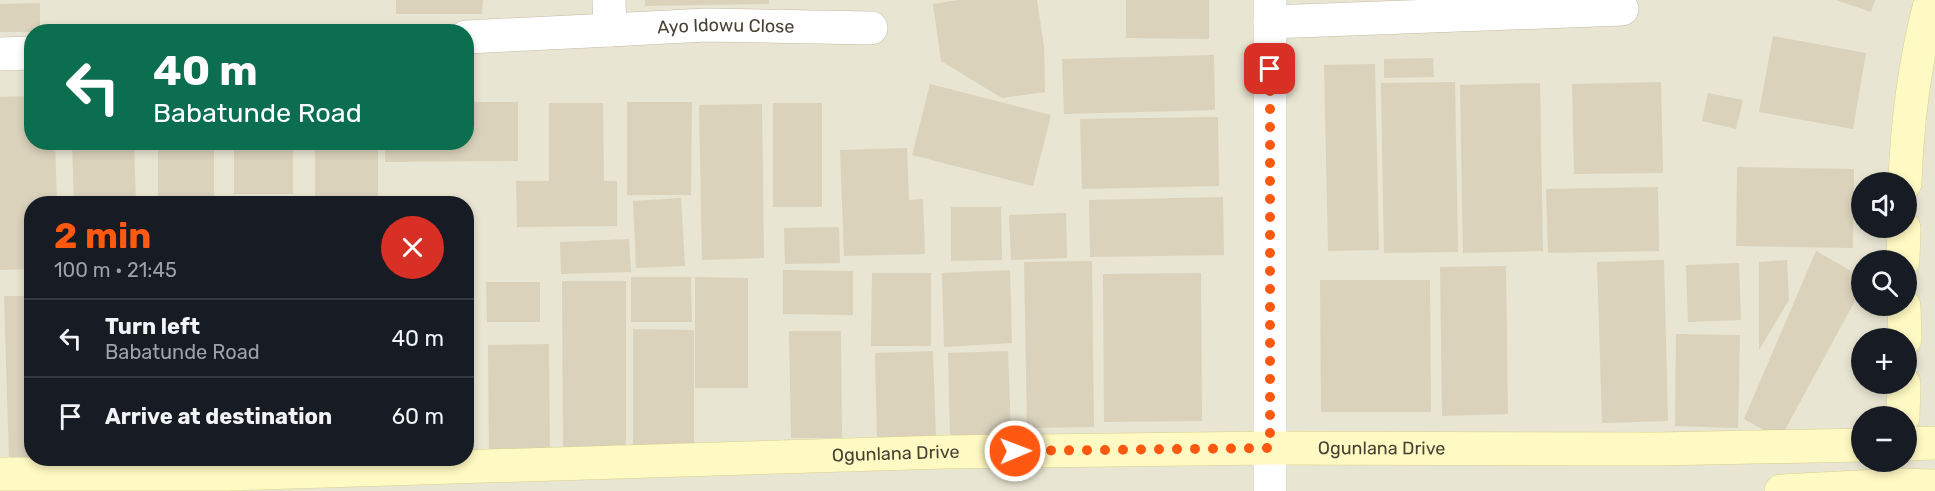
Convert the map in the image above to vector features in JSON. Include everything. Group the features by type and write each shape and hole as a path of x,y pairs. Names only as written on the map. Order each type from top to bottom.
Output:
{"main road":[{"path":"1906,172 1911,93 1920,40 1931,0"},
{"path":"1917,444 1935,443"},
{"name":"Ogunlana Drive","path":"474,466 744,457 1270,448 1658,449 1851,445"},
{"name":"Ogunlana Drive","path":"0,474 228,474 471,466"},
{"path":"1781,491 1899,479 1935,486"}],"street":[{"path":"1270,491 1270,11 1622,9"},
{"name":"Ayo Idowu Close","path":"474,36 609,15 706,25 871,28"},
{"path":"0,54 24,53"}],"shaded area":[{"path":"0,0 1935,0 1935,491 0,491"}],"building":[{"path":"396,0 483,0 482,14 396,14"},
{"path":"645,0 769,0 769,4 645,6"},
{"path":"958,0 1037,0 1044,46 1045,92 1002,98 941,61 933,4"},
{"path":"1126,0 1209,0 1209,39 1126,38"},
{"path":"1836,0 1875,0 1871,12"},
{"path":"40,3 40,24 24,24 24,32 0,32 0,4"},
{"path":"1773,36 1866,53 1853,129 1759,112"},
{"path":"1214,55 1215,110 1064,114 1062,59"},
{"path":"1433,58 1434,77 1384,78 1384,59"},
{"path":"1375,64 1379,250 1328,251 1324,65"},
{"path":"1455,82 1458,252 1384,253 1381,83"},
{"path":"1661,82 1663,173 1574,174 1572,84"},
{"path":"1540,83 1543,251 1463,253 1460,85"},
{"path":"930,84 1051,115 1033,186 912,155"},
{"path":"1708,93 1743,100 1736,129 1702,121"},
{"path":"24,96 24,150 55,150 57,196 24,196 24,269 0,270 0,97"},
{"path":"474,102 518,102 518,161 385,162 385,150 474,150"},
{"path":"627,102 692,102 691,195 627,195"},
{"path":"549,103 603,103 604,181 617,181 617,226 517,227 516,181 549,181"},
{"path":"773,103 822,103 822,207 773,207"},
{"path":"762,104 764,258 702,260 699,105"},
{"path":"1218,117 1219,186 1082,189 1080,119"},
{"path":"907,148 909,200 923,199 925,254 844,256 840,150"},
{"path":"72,150 134,150 136,196 74,196"},
{"path":"158,150 214,150 214,196 158,196"},
{"path":"234,150 293,150 293,194 234,194"},
{"path":"315,150 378,150 378,196 315,196"},
{"path":"1737,167 1854,169 1854,172 1851,172 1853,248 1736,246"},
{"path":"1658,187 1659,251 1548,253 1546,189"},
{"path":"1223,197 1224,255 1090,257 1089,200"},
{"path":"681,198 685,266 636,268 633,201"},
{"path":"951,207 1001,207 1002,260 951,261"},
{"path":"1066,213 1067,258 1011,260 1009,215"},
{"path":"839,227 840,263 785,264 784,228"},
{"path":"629,239 631,272 561,274 560,242"},
{"path":"1816,251 1851,271 1851,308 1780,439 1744,419"},
{"path":"1664,260 1668,421 1602,423 1597,262"},
{"path":"1787,260 1789,300 1759,350 1759,262"},
{"path":"1092,261 1094,427 1027,428 1024,262"},
{"path":"1739,263 1741,320 1688,322 1686,265"},
{"path":"1506,266 1508,414 1442,416 1440,267"},
{"path":"783,270 853,271 853,315 783,314"},
{"path":"1010,270 1012,343 944,347 942,273"},
{"path":"872,273 931,273 931,346 871,346"},
{"path":"1201,273 1202,421 1104,422 1103,274"},
{"path":"631,277 691,277 692,322 631,322"},
{"path":"695,277 748,278 748,388 695,388"},
{"path":"1320,280 1430,280 1431,412 1321,412"},
{"path":"562,281 626,281 626,456 563,456"},
{"path":"486,282 540,282 540,322 487,322"},
{"path":"4,296 24,296 24,457 9,458"},
{"path":"633,329 694,330 694,449 633,450"},
{"path":"789,331 841,331 842,438 791,438"},
{"path":"1676,334 1740,335 1738,428 1675,426"},
{"path":"549,344 550,456 489,456 488,345"},
{"path":"933,351 936,439 877,440 875,353"},
{"path":"1008,351 1011,434 950,436 948,353"}],"route":[{"path":"1015,451 1270,448 1270,69"}]}
